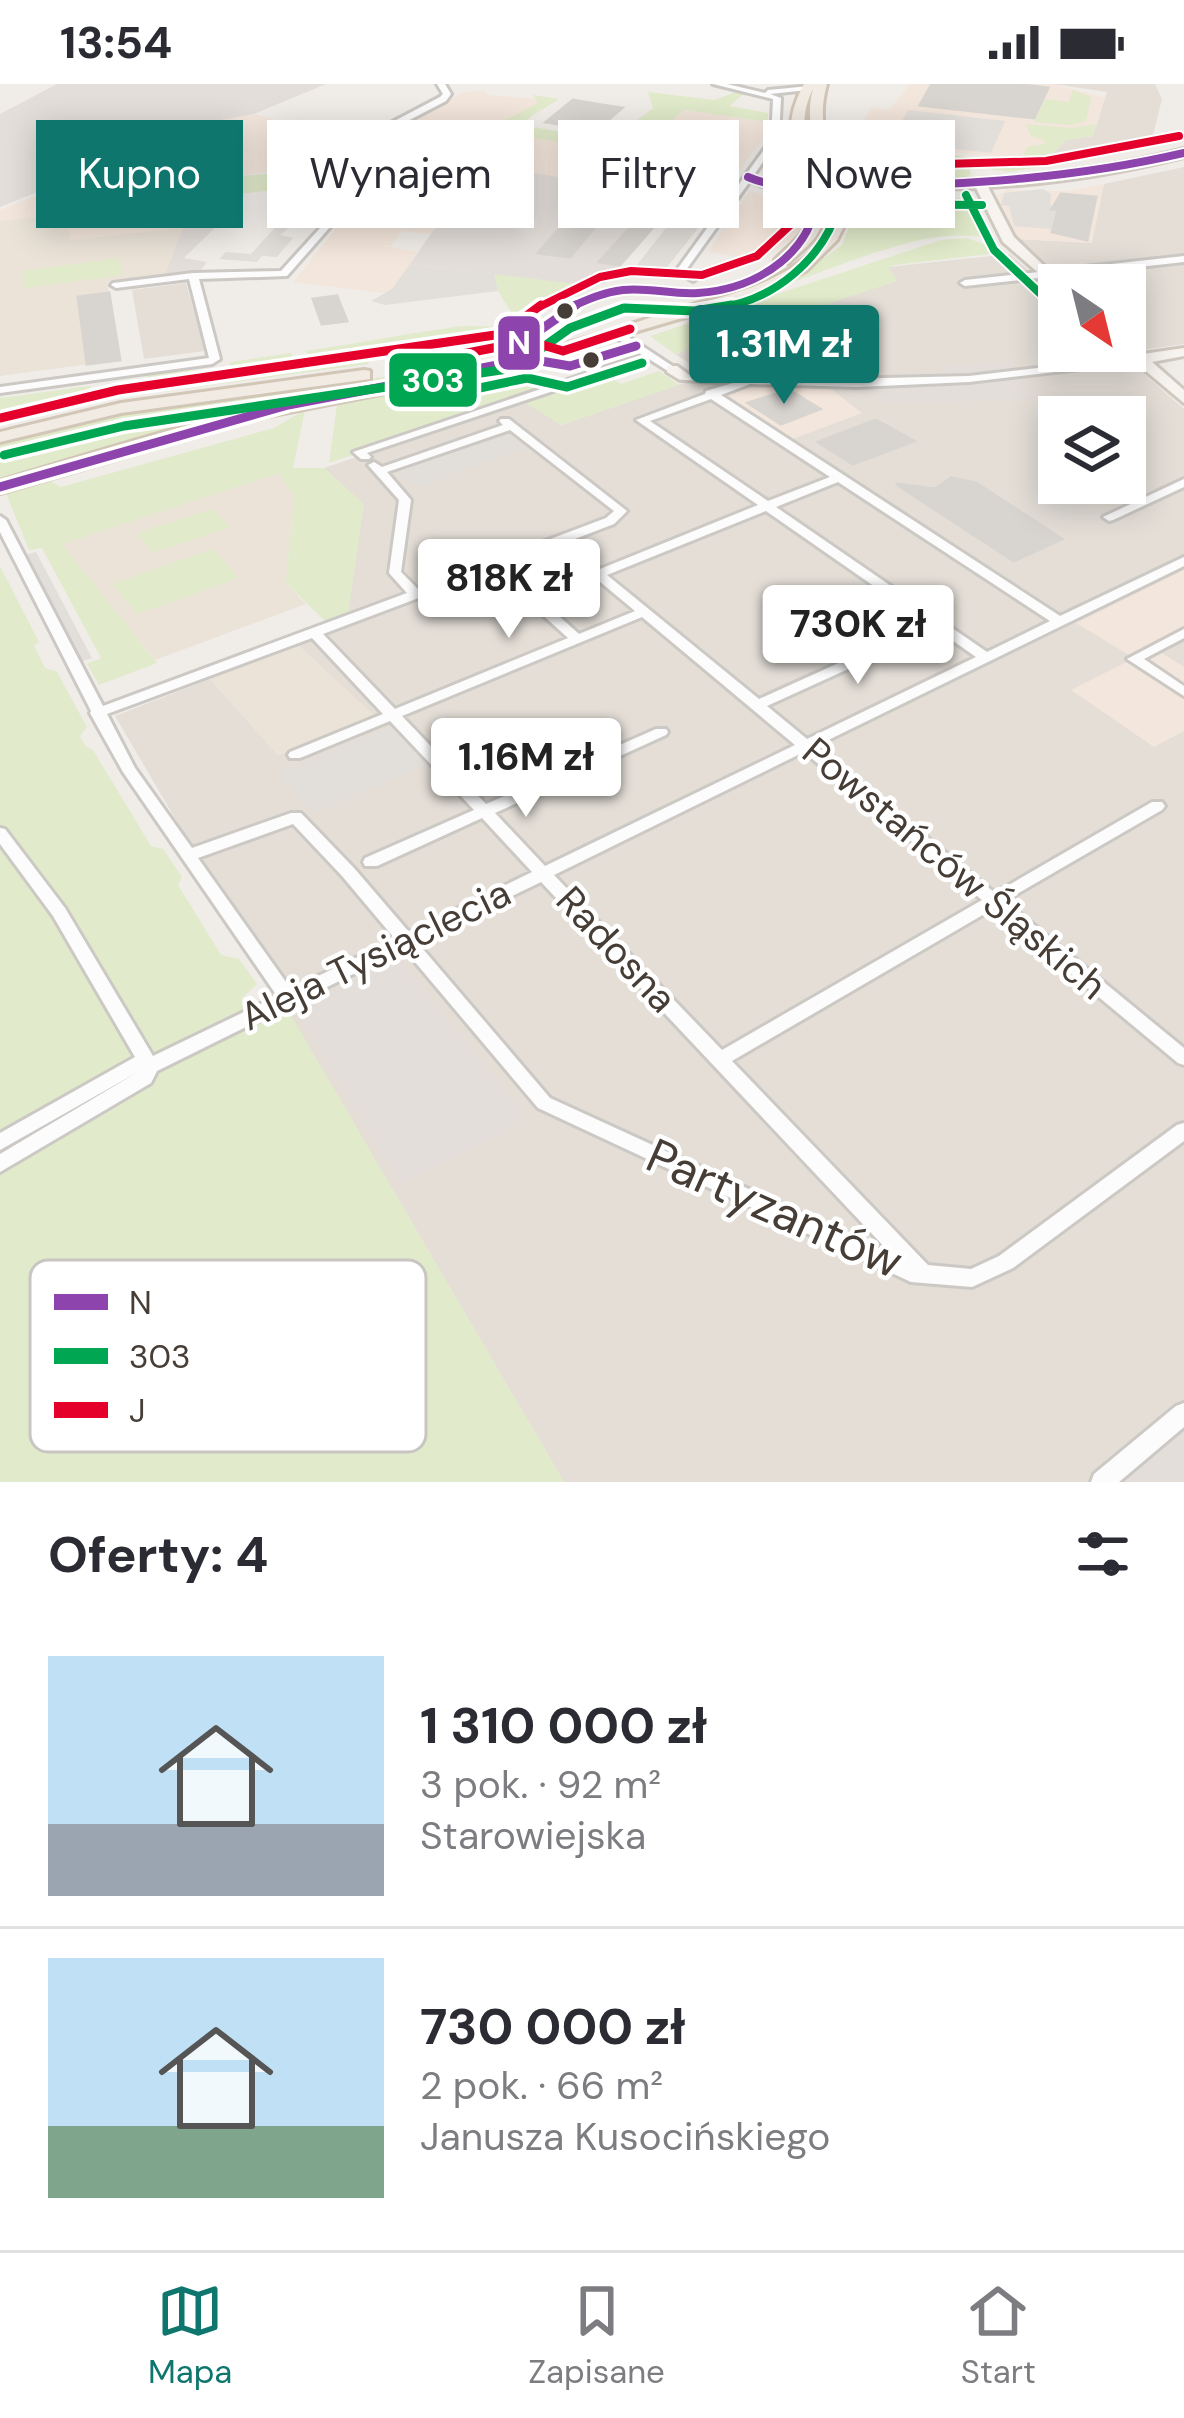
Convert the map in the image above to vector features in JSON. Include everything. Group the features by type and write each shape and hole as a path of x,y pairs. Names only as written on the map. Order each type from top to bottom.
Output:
{"main road":[{"path":"793,120 796,103 812,85"},
{"path":"811,120 812,85"},
{"path":"0,436 121,408 476,358 733,284 784,259 812,228"},
{"path":"0,487 288,405 486,369 617,334 790,273 831,239 833,228"}],"street":[{"path":"116,285 193,276 270,278 289,271 356,193 346,162 350,148 443,99 447,94 441,84"},
{"path":"693,278 681,271 778,129 779,100 759,91 717,84"},
{"path":"759,91 812,85"},
{"path":"955,187 1082,177 1184,152"},
{"path":"748,177 763,184"},
{"path":"982,187 1008,239 1038,268"},
{"path":"1146,265 1184,259"},
{"path":"965,283 1038,274"},
{"path":"0,390 212,362 215,358 193,276"},
{"path":"617,334 1059,621"},
{"path":"707,379 710,373 780,348"},
{"path":"1146,358 1184,352"},
{"path":"764,354 794,376 796,383"},
{"path":"373,464 650,356"},
{"path":"1146,364 1184,398"},
{"path":"679,373 747,382 961,383 1044,372"},
{"path":"747,382 642,420 984,656"},
{"path":"416,595 395,573 405,500 359,452 500,418"},
{"path":"97,713 494,566 610,521 621,511 500,418"},
{"path":"598,574 839,477"},
{"path":"1109,517 1184,483"},
{"path":"0,520 97,713 187,856 286,997"},
{"name":"Powstańców Śląskich","path":"558,541 1184,1058"},
{"name":"Aleja Tysiąclecia","path":"0,1142 136,1064 149,1066 1184,561"},
{"path":"494,566 578,639"},
{"path":"295,755 644,612"},
{"path":"758,705 937,623"},
{"name":"Radosna","path":"314,632 924,1274"},
{"path":"1184,633 1134,659 1184,692"},
{"path":"371,862 661,731"},
{"path":"721,1059 1156,806"},
{"name":"Partyzantów","path":"187,856 296,817 544,1103 911,1273 972,1278 1006,1262 1184,1131"},
{"path":"0,833 59,911 149,1066"},
{"name":"Aleja Tysiąclecia","path":"0,1164 145,1078 149,1066"},
{"path":"1102,1482 1184,1413"}],"shaded area":[{"path":"57,84 326,84 254,114 221,120 36,120 36,193 0,207 0,114"},
{"path":"910,84 1053,84 1105,98 1093,136 1066,140 1045,161 955,153 955,120 864,120 871,108 890,109"},
{"path":"1053,84 1155,84 1162,99 1153,135 1156,145 1066,162 1045,161 1066,140 1093,136 1107,92"},
{"path":"484,90 488,95 551,100 514,120 409,120 462,93"},
{"path":"684,110 763,121 763,138 739,172 739,120 672,120"},
{"path":"908,110 1005,121 991,153 955,149 955,120 902,120"},
{"path":"254,114 277,120 267,120 267,172 243,175 243,120 221,120"},
{"path":"534,136 558,140 558,179 534,175"},
{"path":"1184,167 1184,344 1146,349 1146,264 1045,264 1018,239 1091,243 1104,184"},
{"path":"534,173 558,177 558,228 650,228 606,283 590,286 410,264 435,228 534,228"},
{"path":"1104,184 1092,243 1018,239 997,196 1006,190 1068,191"},
{"path":"1043,189 1051,194 1050,205 1057,206 1051,229 1014,226 1009,206 1001,205 1004,193"},
{"path":"750,191 763,195 763,228 802,228 801,233 760,260 708,252 725,228 739,228 739,207"},
{"path":"36,195 36,217 0,221 0,210"},
{"path":"36,217 36,228 68,228 70,240 183,228 165,274 107,282 120,360 0,376 0,221"},
{"path":"67,228 183,228 69,240"},
{"path":"183,228 215,228 184,258 207,262 200,271 165,274"},
{"path":"274,228 288,228 280,235 293,238 277,257 262,256 257,262 219,259 226,252 251,254"},
{"path":"336,228 435,228 431,234 402,231 390,247 418,252 392,290 382,293 293,282"},
{"path":"666,228 698,228 665,270 633,270"},
{"path":"1010,254 1038,279 1038,372 1142,372 1184,409 1184,1482 564,1482 115,716 210,679 278,755 374,716 299,646 356,624 348,614 363,504 324,468 525,400 561,425 707,375 675,354 896,281 888,267"},
{"path":"410,264 494,274 498,291 385,305 371,301 392,289"},
{"path":"186,283 205,351 144,359 132,290"},
{"path":"1010,361 1024,376 1020,385 1031,399 879,404 873,381 952,379 943,367"},
{"path":"757,385 826,385 862,413 790,440 726,399 732,390"},
{"path":"506,433 525,448 415,487 397,471"},
{"path":"279,473 294,496 286,583 306,604 155,660 61,544"},
{"path":"1046,504 1090,504 1066,515"},
{"path":"36,552 92,658 80,662 24,555"},
{"path":"1184,570 1184,627 1129,655 1076,623"},
{"path":"299,646 375,716 278,755 210,679"},
{"path":"1154,648 1184,667 1184,731 1154,747 1071,690"},
{"path":"386,729 397,731 427,764 313,813 279,774"},
{"path":"392,961 401,963 524,1112 503,1134 400,1184 295,1010"},
{"path":"1184,1420 1184,1482 1112,1482"}],"green space":[{"path":"1073,90 1091,97 1086,121 1072,125 1034,122 1045,99 1069,102"},
{"path":"648,92 714,100 746,92 729,106 768,113 768,120 684,110 672,120 638,120 653,108"},
{"path":"533,95 559,99 530,117 506,120 538,103"},
{"path":"1026,124 1071,128 1097,124 1093,136 1066,140 1046,160 1058,164 1008,172 984,168 985,159 1021,161 1027,147 1045,144 1031,136"},
{"path":"534,127 558,131 558,142 534,138"},
{"path":"955,155 966,157 971,175 956,180 975,177 976,182 955,181"},
{"path":"267,174 267,191 243,193 243,176"},
{"path":"955,198 973,199 996,241 973,236 920,240 790,283 842,245 849,228 955,228"},
{"path":"967,238 1007,252 894,265 889,268 897,281 675,354 650,336 941,240"},
{"path":"119,258 123,275 24,288 22,271"},
{"path":"494,274 590,286 538,311 489,346 468,351 446,347 371,359 368,364 138,395 137,380 147,378 146,373 231,368 230,362 291,353 294,360 308,358 306,351 454,327 518,323 498,291"},
{"path":"659,371 679,385 561,425 519,399 329,463 337,405 403,392 408,398 507,376 574,382 607,375 621,384"},
{"path":"421,372 193,421 0,482 0,441 123,411"},
{"path":"90,386 93,401 0,424 0,394 1,398"},
{"path":"305,410 293,468 324,468 364,504 348,614 325,621 286,583 294,496 279,473 62,544 157,663 99,685 87,664 101,658 42,548 29,550 6,493 46,479 61,487 274,428"},
{"path":"213,509 230,527 153,553 137,533"},
{"path":"213,549 239,578 137,614 112,584"},
{"path":"0,566 39,642 34,646 45,668 57,672 87,727 80,736 86,747 93,750 151,846 163,849 182,877 178,885 221,955 239,959 257,984 242,998 254,1023 289,1012 564,1482 0,1482"}],"building":[{"path":"932,84 1048,88 1034,118 920,105"},
{"path":"573,100 622,108 608,120 546,122"},
{"path":"1061,194 1096,197 1087,240 1052,232 1058,209 1052,209"},
{"path":"560,228 594,228 570,257 538,253"},
{"path":"630,228 652,228 620,265 599,262"},
{"path":"109,293 120,360 87,364 78,297"},
{"path":"337,296 347,321 322,324 313,299"},
{"path":"789,390 820,409 781,424 748,403"},
{"path":"876,420 914,441 853,464 818,442"},
{"path":"951,478 976,483 1062,539 1014,561 896,484 935,489"}],"transit line":[{"name":"J","path":"0,418 118,390 502,334 552,297 600,277 631,271 702,275 757,256 799,217 802,179 815,168 1046,161 1179,136"},
{"name":"N","path":"748,177 793,187 970,183 1099,171 1184,153"},
{"name":"303","path":"966,195 994,250 1038,292"},
{"name":"303","path":"4,455 124,426 514,368 570,328 624,308 695,311 728,307 775,287 815,256 832,232 839,204 982,205"},
{"name":"N","path":"510,351 559,314 600,295 636,289 700,293 743,284 783,262 811,228"},
{"name":"J","path":"462,354 529,341 563,351 630,329"},
{"name":"N","path":"529,359 570,366 636,346"},
{"name":"N","path":"0,487 288,405 529,359"},
{"name":"303","path":"470,390 527,378 567,387 642,363"}]}
